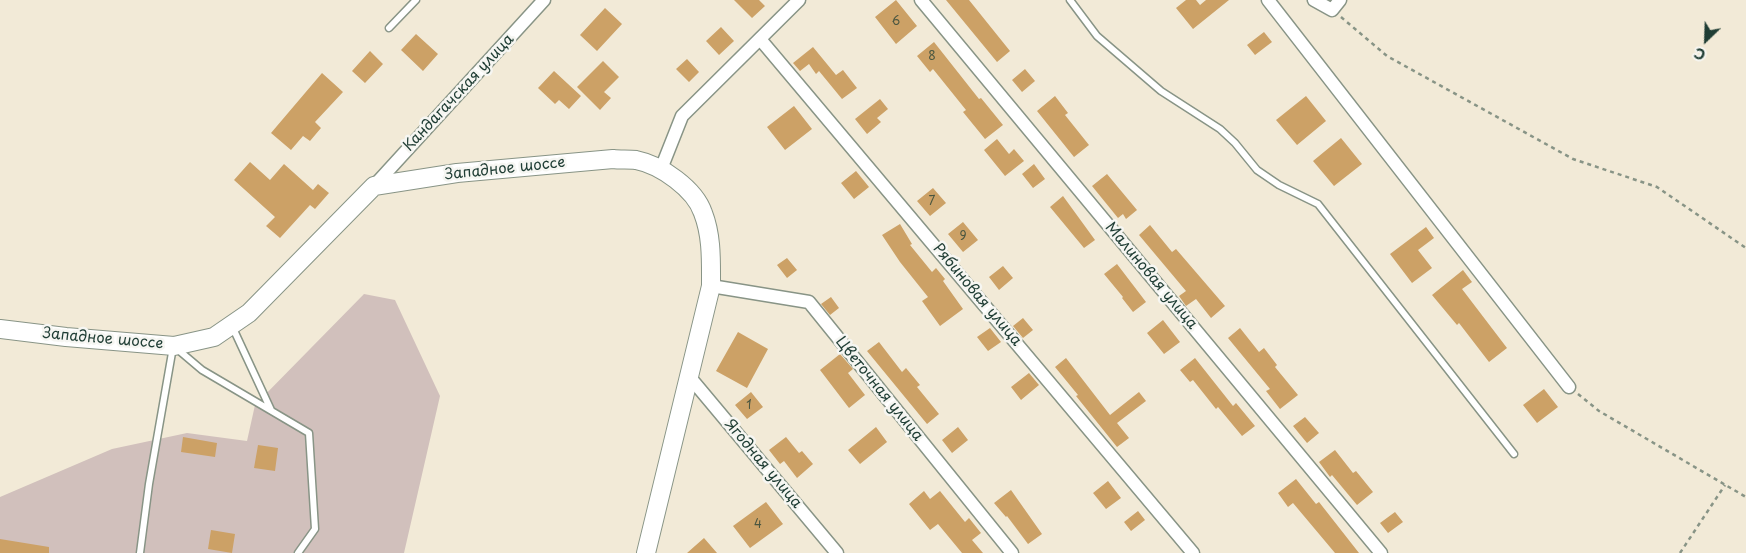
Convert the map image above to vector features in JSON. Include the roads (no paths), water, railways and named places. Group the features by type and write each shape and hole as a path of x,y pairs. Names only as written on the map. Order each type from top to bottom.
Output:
{"main road":[{"name":"Западное шоссе","path":"0,329 66,337 174,346 214,337 249,313 374,186 458,173 613,159 636,160 661,169 686,187 703,212 710,242 711,286 688,375 650,550"}],"street":[{"name":"Кандагачская улица","path":"374,186 544,0"},
{"path":"661,169 682,116 799,0"},
{"name":"Малиновая улица","path":"921,0 1381,553"},
{"path":"1268,0 1569,387"},
{"path":"1314,0 1336,5"},
{"name":"Рябиновая улица","path":"760,39 1193,553"},
{"name":"Цветочная улица","path":"711,286 808,302 1012,553"},
{"name":"Ягодная улица","path":"688,375 838,553"}],"lane":[{"path":"389,28 416,0"},
{"path":"1070,0 1097,36 1160,91 1220,129 1235,143 1257,170 1279,185 1318,204 1514,454"},
{"path":"231,325 271,411"},
{"path":"174,346 202,370 309,433 315,530 298,553"},
{"path":"140,553 149,484 174,346"}]}
